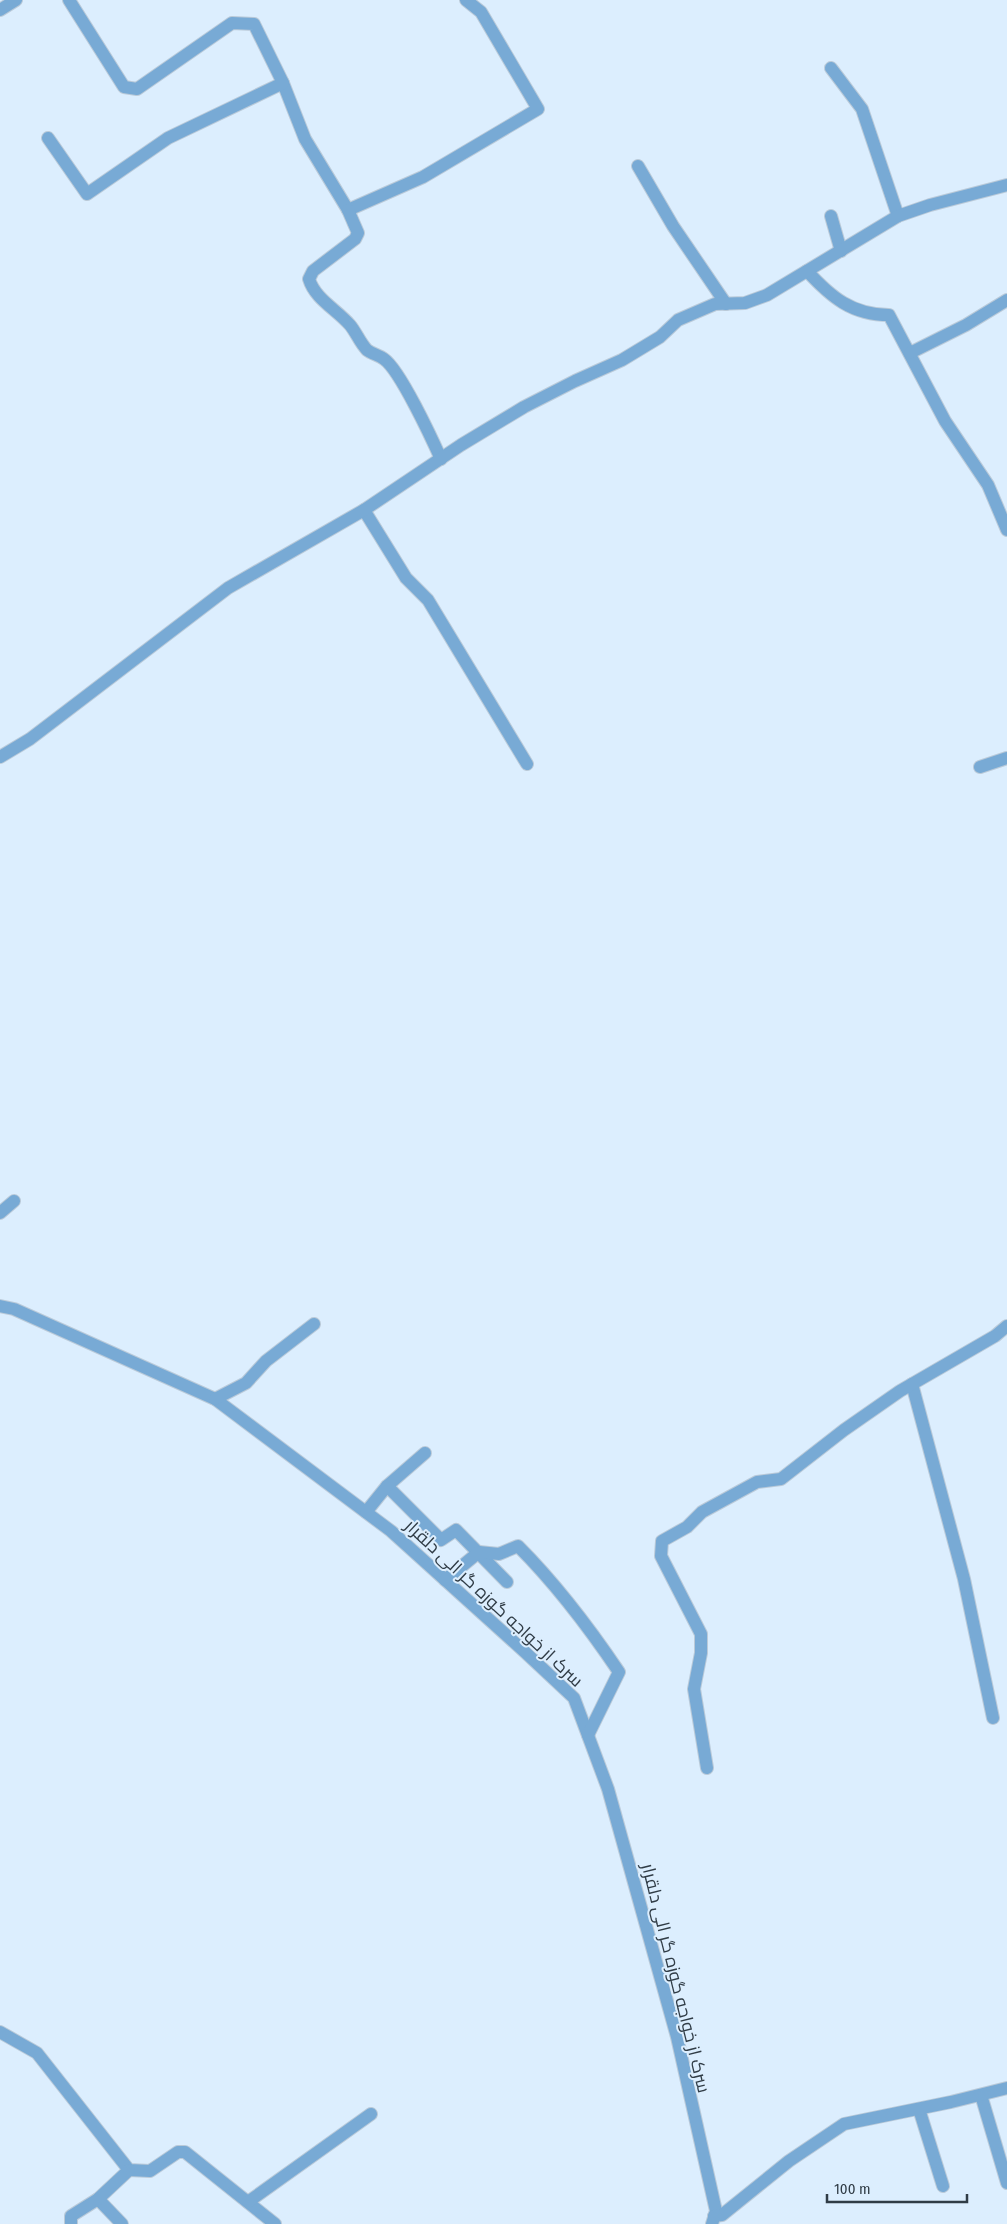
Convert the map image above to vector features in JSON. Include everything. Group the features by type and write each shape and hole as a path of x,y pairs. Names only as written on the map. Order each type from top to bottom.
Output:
{"street":[{"path":"0,10 16,0"},
{"path":"69,0 124,87 137,89 232,23 254,24 283,83 305,139 348,210 358,233 355,239 313,271 309,279 312,286 324,301 351,326 368,351 385,359 429,431 442,459"},
{"path":"348,210 422,178 538,109 481,12 466,0"},
{"path":"831,68 862,109 898,216"},
{"path":"48,138 87,194 168,138 283,83"},
{"path":"638,166 673,226 726,304"},
{"path":"0,757 30,739 228,588 364,510 524,406 622,360 660,337 678,320 714,304 756,300 898,216 930,205 1007,185"},
{"path":"831,216 841,251"},
{"path":"807,271 826,292 844,304 870,315 889,315 945,421 988,485 1007,530"},
{"path":"910,353 966,325 1007,300"},
{"path":"364,510 406,578 428,600 527,764"},
{"path":"980,767 1007,758"},
{"path":"0,1213 14,1201"},
{"name":"سرک از خواجه گوزه گر الی دلقرار","path":"0,1306 14,1309 215,1399 391,1531 574,1698 608,1789 677,2037 716,2211 713,2220"},
{"path":"215,1399 246,1383 266,1361 314,1324"},
{"path":"708,1768 694,1689 701,1653 701,1634 660,1556 662,1541 687,1527 702,1512 758,1482 780,1479 844,1430 912,1384 995,1336 1007,1326"},
{"path":"912,1384 964,1579 993,1718"},
{"path":"366,1512 387,1486 425,1452"},
{"path":"387,1486 441,1540 456,1530 507,1582"},
{"path":"445,1580 479,1552 499,1554 518,1546 548,1577 585,1621 619,1672 588,1735"},
{"path":"0,2032 37,2054 129,2170"},
{"path":"713,2220 722,2215 789,2161 844,2124 1007,2088"},
{"path":"981,2095 1007,2183"},
{"path":"919,2108 943,2186"},
{"path":"248,2202 372,2114"},
{"path":"71,2224 71,2216 98,2199 129,2170 150,2171 178,2152 185,2152 275,2224"},
{"path":"98,2199 122,2224"}]}
